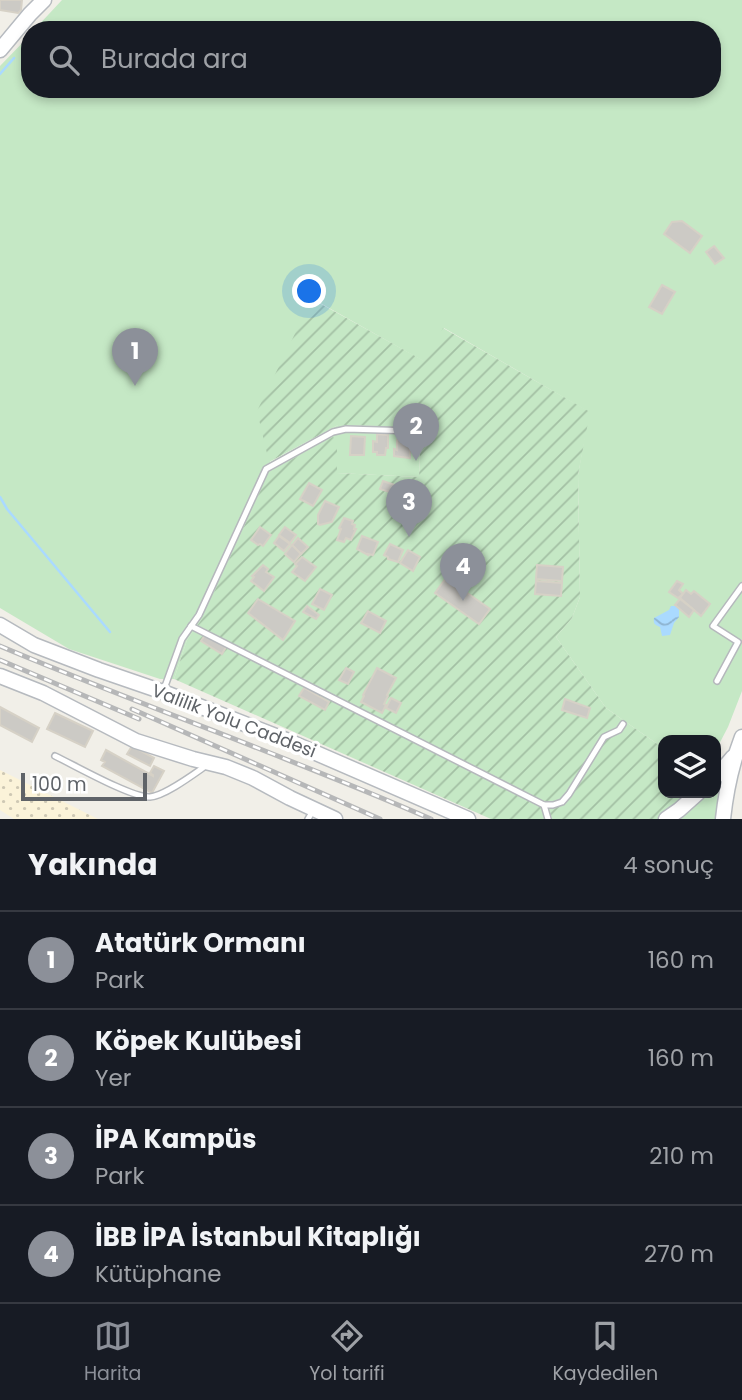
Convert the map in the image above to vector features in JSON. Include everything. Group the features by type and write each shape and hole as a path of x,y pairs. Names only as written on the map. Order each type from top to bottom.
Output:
{"main road":[{"path":"24,21 44,0"},
{"path":"0,50 21,24"},
{"name":"Valilik Yolu Caddesi","path":"0,625 34,645 286,740 468,819"},
{"path":"0,676 43,693 136,741 226,767 253,778 322,816"},
{"path":"721,778 742,737"},
{"path":"721,793 723,819"},
{"path":"666,819 692,798"}],"lane":[{"path":"163,692 179,646 198,615 266,470 334,432 346,429 415,431"},
{"path":"717,681 738,642 713,626 742,586"},
{"path":"191,626 544,805 562,802 604,737 619,730 623,724"},
{"path":"55,756 134,794 149,797 177,785 209,763"},
{"path":"544,805 548,819"}],"green space":[{"path":"62,0 742,0 742,691 721,740 721,735 658,735 658,744 606,708 556,637 572,618 580,597 578,475 589,412 444,328 425,362 313,299 258,411 270,462 338,425 421,427 419,477 336,473 337,440 187,640 174,679 160,679 69,649 0,608 0,66 21,44 21,98 721,98 721,21 42,21"},
{"path":"312,299 424,361 443,328 590,412 578,475 580,597 572,618 556,637 606,708 658,744 658,798 684,798 658,819 491,819 174,679 187,640 202,619 269,472 333,437 337,440 337,473 419,477 421,427 338,425 269,462 257,411"},
{"path":"701,798 718,798 716,819 677,819"}],"sand":[{"path":"0,770 98,819 14,819 0,810"}],"water":[{"path":"671,606 679,609 679,617 670,635 662,636 654,618 669,610"}],"building":[{"path":"0,0 22,0 21,10 18,13 0,10"},
{"path":"682,221 702,236 690,253 664,234 672,222"},
{"path":"714,246 724,258 715,264 706,252"},
{"path":"662,285 675,292 662,314 649,307"},
{"path":"377,434 388,435 385,455 373,452 373,441 377,442"},
{"path":"351,436 365,437 364,455 350,455"},
{"path":"397,440 407,440 407,444 410,444 410,458 394,456"},
{"path":"383,481 398,486 395,494 380,489"},
{"path":"309,483 322,490 313,506 300,499"},
{"path":"325,501 339,507 332,522 320,525 318,515"},
{"path":"344,518 353,521 356,529 351,540 346,538 344,542 337,540"},
{"path":"260,527 271,535 263,546 251,540"},
{"path":"285,527 296,535 290,543 279,535"},
{"path":"279,536 290,544 284,551 274,543"},
{"path":"362,536 378,542 373,555 357,549"},
{"path":"298,538 308,547 301,554 292,545"},
{"path":"390,544 403,550 398,562 384,555"},
{"path":"292,545 301,554 294,562 285,554"},
{"path":"408,550 420,557 413,571 400,563"},
{"path":"302,557 316,567 305,581 292,572"},
{"path":"263,565 268,569 266,572 274,577 264,591 251,581 254,577 252,576"},
{"path":"537,565 563,567 562,581 536,579"},
{"path":"446,578 490,609 479,624 435,593"},
{"path":"536,581 562,583 561,596 535,594"},
{"path":"677,581 683,584 679,590 683,594 678,598 669,592"},
{"path":"320,589 332,595 324,610 312,604"},
{"path":"686,590 691,594 694,591 710,604 701,616 680,598"},
{"path":"258,599 295,621 283,640 248,613"},
{"path":"680,599 694,610 689,617 675,605"},
{"path":"307,606 319,615 316,619 303,612"},
{"path":"368,611 386,621 380,633 361,623"},
{"path":"205,635 226,647 222,654 201,641"},
{"path":"346,668 354,672 348,684 339,680"},
{"path":"377,668 396,678 382,713 361,702"},
{"path":"304,688 329,702 325,710 299,696"},
{"path":"391,698 401,703 396,713 386,708"},
{"path":"565,699 590,708 587,718 562,710"},
{"path":"0,707 39,728 32,742 0,725"},
{"path":"55,713 93,731 85,747 47,729"},
{"path":"132,746 154,758 150,766 127,754"},
{"path":"106,750 153,776 150,773 154,766 164,771 152,793 102,766 105,762 101,760"}],"waterway":[{"path":"0,74 14,58"},
{"path":"0,497 7,509 110,632"}],"railway":[{"path":"0,646 431,819"},
{"path":"0,660 139,719"},
{"path":"132,709 380,819"}],"place":[{"name":"Atatürk Ormanı","path":"135,386"},
{"name":"Köpek Kulübesi","path":"416,461"},
{"name":"İPA Kampüs","path":"409,537"},
{"name":"İBB İPA İstanbul Kitaplığı","path":"463,601"}]}
